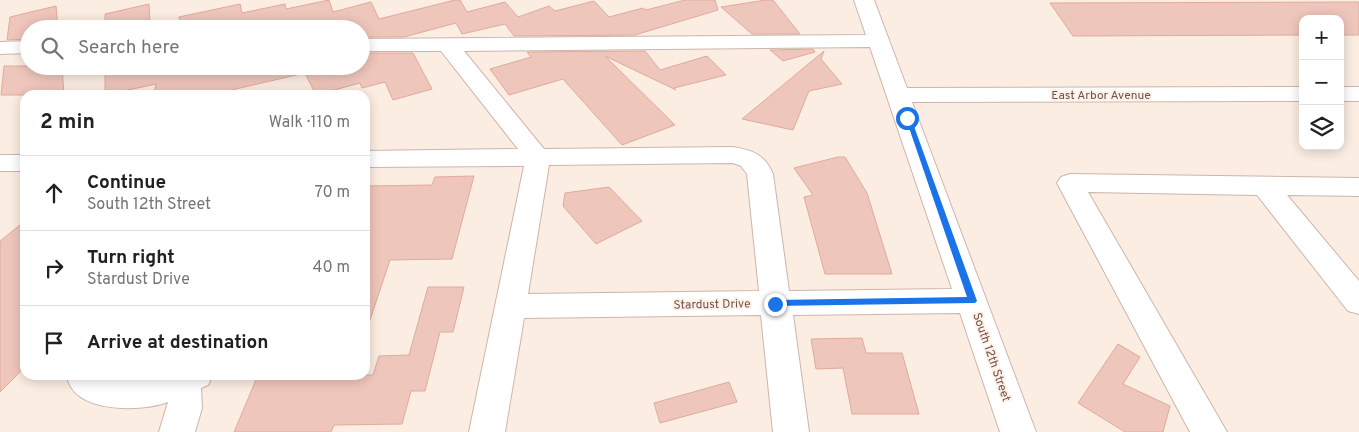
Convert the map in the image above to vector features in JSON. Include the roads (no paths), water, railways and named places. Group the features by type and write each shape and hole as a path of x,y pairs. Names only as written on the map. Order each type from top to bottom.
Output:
{"street":[{"name":"South 12th Street","path":"864,0 1018,432"},
{"path":"370,45 879,41"},
{"path":"447,44 538,158 512,306 487,432"},
{"path":"0,48 20,47"},
{"name":"East Arbor Avenue","path":"899,95 1299,94"},
{"path":"1344,94 1359,94"},
{"path":"370,159 733,155 752,160 760,174 791,432"},
{"path":"0,163 20,163"},
{"path":"1209,432 1070,183 1359,187"},
{"path":"1265,186 1359,302"},
{"name":"Stardust Drive","path":"512,306 972,301"},
{"path":"86,380 96,389 114,393 136,394 161,390 186,380"},
{"path":"177,432 184,418 189,380"}]}
